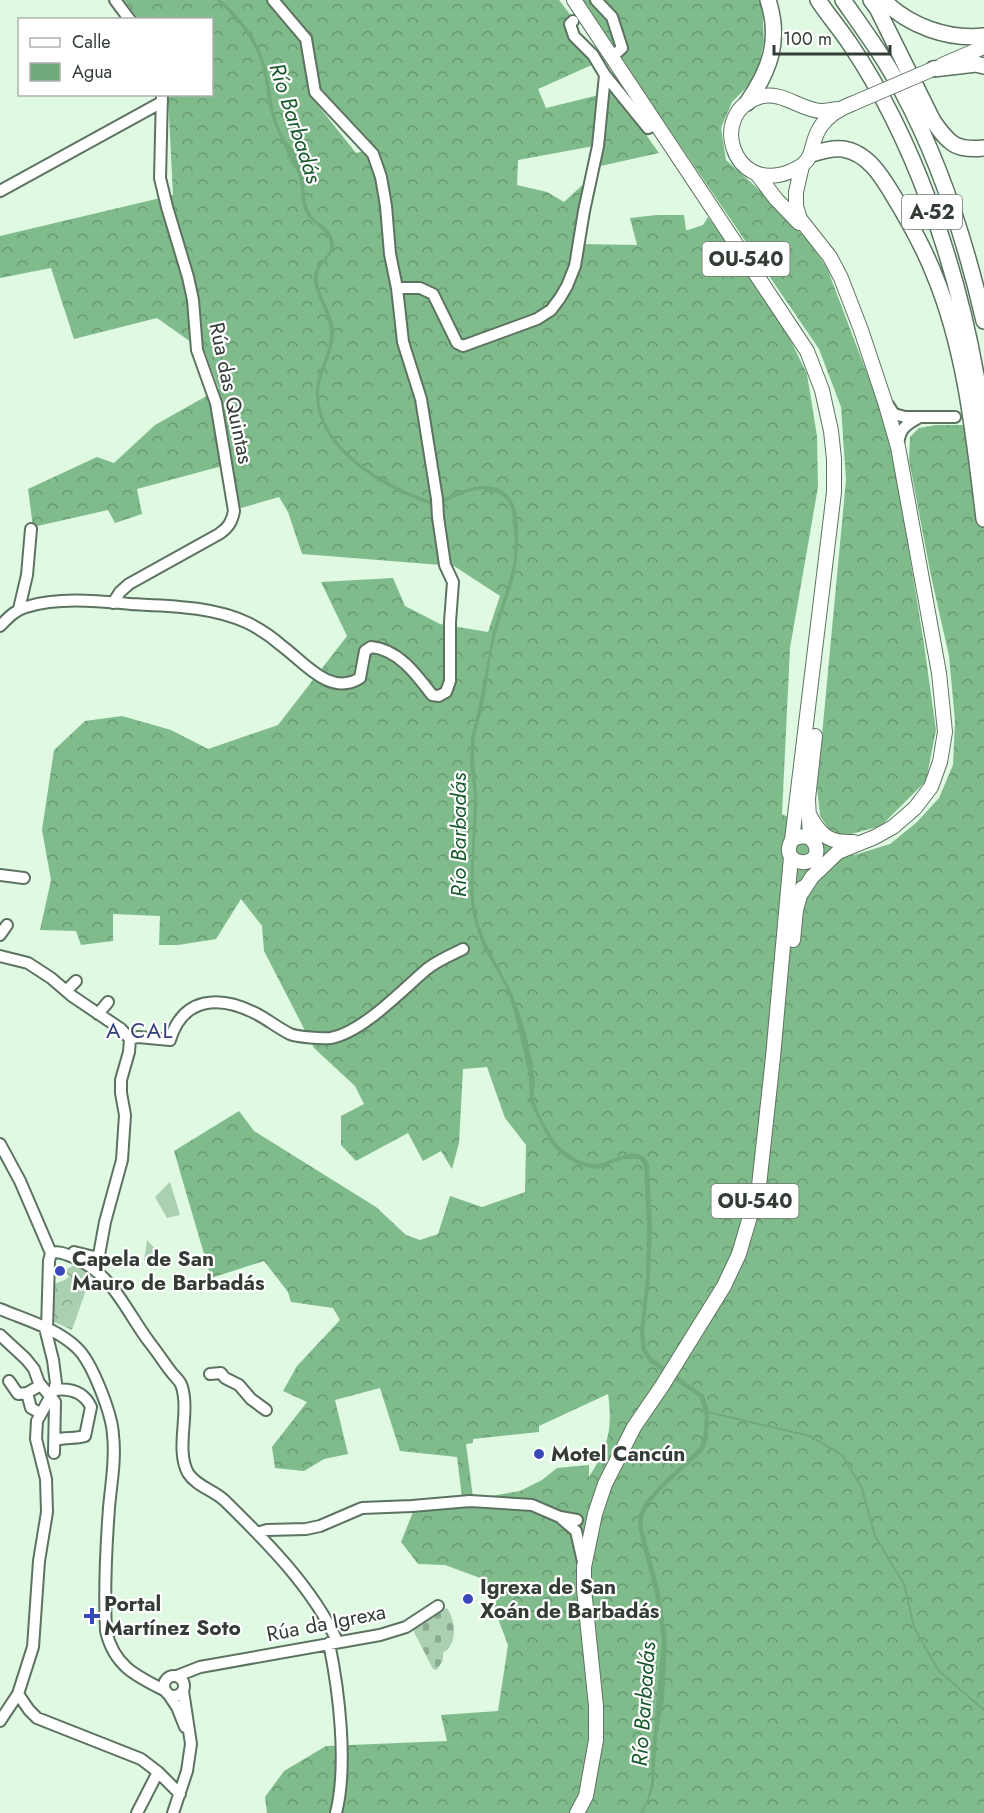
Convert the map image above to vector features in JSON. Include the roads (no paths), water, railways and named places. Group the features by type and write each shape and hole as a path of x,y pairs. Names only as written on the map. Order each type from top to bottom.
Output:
{"highway":[{"path":"747,103 766,72 771,55 774,34 768,0"},
{"name":"A-52","path":"818,0 851,46 885,105 915,167 940,234 961,303 977,376 984,448"},
{"name":"A-52","path":"843,0 902,92 922,132 948,196 972,267 984,321"},
{"path":"871,0 933,121 942,134 952,144 968,150 984,147"},
{"path":"883,0 911,21 937,32 967,38 984,36"},
{"path":"933,69 976,64 984,66"},
{"path":"807,160 825,150 842,149 855,153 883,178 909,222 934,274 956,337 975,438 984,519"}],"main road":[{"name":"OU-540","path":"573,0 807,351 822,390 834,459 834,492 792,840"},
{"path":"838,847 800,836 792,840 789,848 791,857 799,862 809,861 838,847 875,837 893,827 915,808 931,787 940,762 945,732 939,673 891,424 861,330 841,278 830,257 800,219 796,206 797,184 820,127 828,117 839,109 984,47"},
{"path":"807,160 789,172 774,176 749,171 737,158 732,143 731,128 737,114 747,103 760,97 772,96 785,98 820,111 839,109"},
{"path":"757,174 776,199 812,235"},
{"path":"773,1057 786,998 796,910 809,861 816,852 812,840 808,799 829,598 828,549"},
{"path":"808,813 816,827 838,847"},
{"path":"801,894 838,847"},
{"name":"OU-540","path":"577,1813 586,1796 596,1740 596,1706 584,1589 584,1567 595,1514 605,1484 634,1427 724,1286 739,1254 759,1186 791,857"}],"street":[{"path":"115,0 128,18"},
{"path":"0,626 19,609 42,603 113,603 185,608 221,614 248,623 282,645 319,677 341,685 352,683 360,678 365,651 371,647 383,648 398,657 419,677 432,695 439,696 446,692 450,681 453,582 445,565 438,504 421,399 403,342 397,288 390,255 387,206 381,177 373,154 315,92 306,39 273,0"},
{"path":"594,4 612,17 622,48 612,57"},
{"path":"573,21 570,24 574,36 593,55 648,128 657,124"},
{"path":"397,288 420,288 433,294 457,343 463,346 537,319 551,310 567,286 574,266 598,146 606,75"},
{"path":"0,191 162,98"},
{"name":"Rúa das Quintas","path":"113,603 129,584 227,528 234,511 216,403 197,350 191,288 160,178 162,98"},
{"path":"885,402 894,414 906,421"},
{"path":"891,424 894,421 918,418 955,417"},
{"path":"897,447 900,432 906,421"},
{"path":"19,609 27,575 31,529"},
{"path":"0,875 24,878"},
{"path":"0,935 7,925"},
{"path":"130,1039 138,1037 171,1040 176,1026 189,1009 202,1004 223,1002 256,1013 293,1035 331,1038 356,1028 429,967 463,949"},
{"path":"0,956 28,963 121,1029 130,1039 129,1052 120,1080 125,1114 122,1160 105,1222 99,1255 94,1257 55,1252"},
{"path":"66,991 76,981"},
{"path":"98,1014 108,1002"},
{"path":"0,1144 55,1252 94,1268 120,1296 149,1342 181,1384 185,1402 183,1452 189,1474 199,1484 222,1498 257,1533 315,1601 333,1642 340,1732 340,1786 336,1813"},
{"path":"0,1721 18,1694 33,1647 39,1561 47,1512 45,1472 36,1443 36,1424 52,1392 55,1372 46,1328 49,1261 55,1252"},
{"path":"0,1309 66,1339 85,1358 110,1416 114,1443 108,1531 106,1623 109,1643 121,1663 137,1676 175,1696 183,1689"},
{"path":"0,1335 26,1359 41,1384 52,1392 56,1404 54,1453"},
{"path":"210,1374 219,1373 239,1385 251,1399 266,1410"},
{"path":"9,1381 18,1394 27,1393 41,1384"},
{"path":"52,1392 74,1390 86,1399 91,1407 85,1436 55,1440"},
{"path":"27,1393 31,1408 40,1413"},
{"path":"257,1533 267,1530 306,1529 320,1526 362,1508 470,1501 532,1505 577,1526 590,1537"},
{"path":"584,1567 577,1526 580,1517 595,1514"},
{"name":"Rúa da Igrexa","path":"172,1677 200,1666 363,1638 406,1627 438,1606"},
{"path":"121,1663 148,1676 172,1677 182,1680 190,1731 190,1752 173,1813"},
{"name":"Rúa da Igrexa","path":"183,1689 193,1674 216,1664"},
{"path":"172,1677 164,1683 167,1693 182,1717 190,1752"},
{"path":"18,1694 33,1715 41,1720 146,1762 180,1794"},
{"path":"136,1813 158,1772"}],"water":[{"path":"216,0 221,0 237,16 257,44 268,76 278,125 303,170 308,209 333,238 333,249 320,267 318,276 320,290 334,332 332,348 321,378 319,394 322,414 331,432 344,449 360,463 397,487 417,496 435,502 473,487 493,487 510,498 517,515 518,548 514,577 494,642 474,747 477,798 474,873 476,913 485,940 512,992 520,1014 535,1081 534,1099 541,1118 553,1138 568,1153 587,1163 603,1163 624,1155 638,1154 644,1157 649,1164 652,1227 650,1278 644,1331 646,1349 652,1358 704,1395 709,1411 708,1438 703,1451 662,1489 649,1504 643,1517 643,1529 660,1593 667,1639 664,1700 657,1735 654,1783 643,1813 640,1813 647,1800 651,1784 662,1639 655,1594 639,1531 638,1516 645,1502 659,1486 699,1448 703,1437 705,1417 700,1398 649,1362 642,1351 640,1331 646,1278 647,1227 644,1166 639,1159 623,1159 594,1169 565,1157 552,1145 530,1103 529,1074 506,987 483,947 473,916 470,894 474,795 470,763 471,738 493,631 514,562 512,510 502,495 483,489 467,492 435,506 416,499 376,479 358,466 341,451 328,433 319,415 316,394 330,332 314,282 314,275 315,270 329,252 329,238 307,216 305,211 299,176 271,113 261,64 253,43 240,25"}],"waterway":[{"path":"708,1412 810,1436 842,1455 862,1488 875,1536 904,1584 914,1627 938,1670 984,1710"}],"place":[{"name":"Capela de San Mauro de Barbadás","path":"60,1271"},
{"name":"Motel Cancún","path":"539,1454"},
{"name":"Igrexa de San Xoán de Barbadás","path":"468,1599"},
{"name":"Portal Martínez Soto","path":"92,1616"}],"district":[{"name":"A CAL","path":"140,1030"}],"water label":[{"name":"Río Barbadás","path":"296,123"},
{"name":"Río Barbadás","path":"458,835"},
{"name":"Río Barbadás","path":"643,1704"}]}
